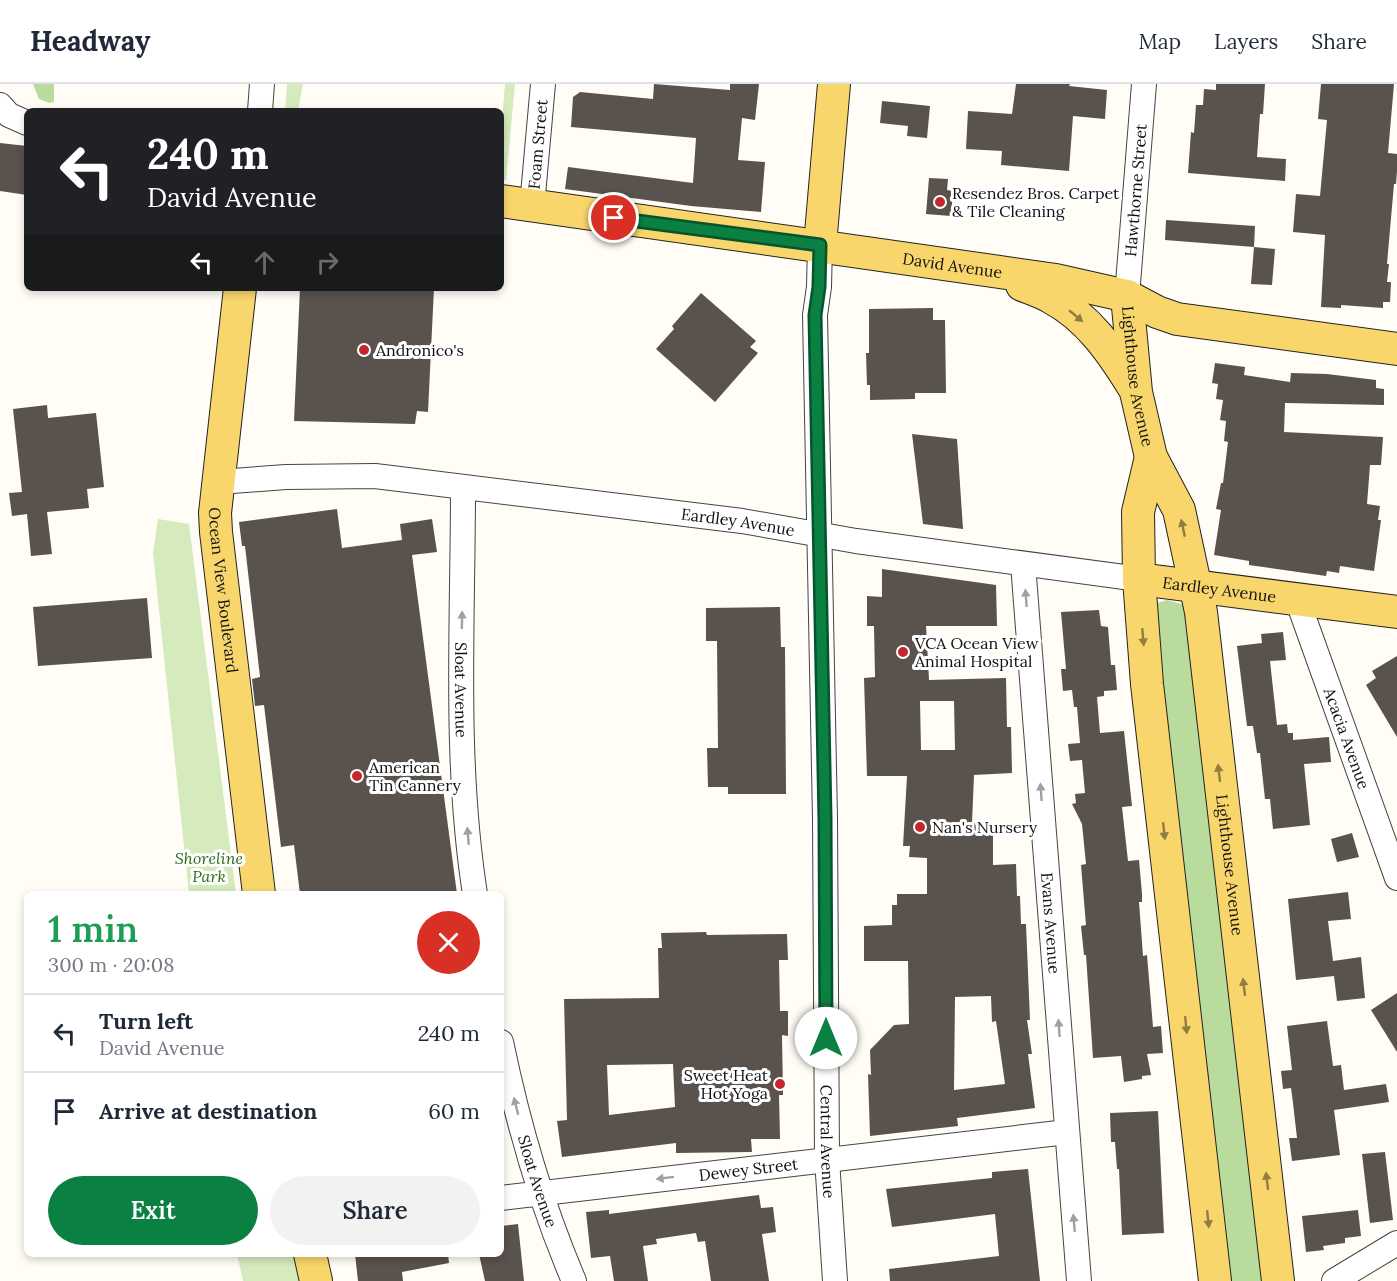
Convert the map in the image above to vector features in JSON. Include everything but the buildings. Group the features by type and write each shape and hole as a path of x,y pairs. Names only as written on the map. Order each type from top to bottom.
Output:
{"main road":[{"path":"820,245 834,84"},
{"name":"David Avenue","path":"504,201 1056,280 1127,296 1157,312 1177,319 1397,349"},
{"path":"988,270 1052,298 1075,314 1098,335 1136,392"},
{"name":"Ocean View Boulevard","path":"240,291 215,513 217,553 259,891"},
{"name":"Lighthouse Avenue","path":"1127,296 1136,392 1151,457 1179,510 1202,624 1278,1281"},
{"name":"Lighthouse Avenue","path":"1151,457 1138,513 1139,579 1147,684 1215,1281"},
{"name":"Eardley Avenue","path":"1139,579 1397,612"},
{"path":"311,1257 316,1281"}],"street":[{"path":"260,108 262,84"},
{"name":"Foam Street","path":"532,206 543,84"},
{"name":"Hawthorne Street","path":"1127,296 1144,84"},
{"path":"0,105 9,114 24,122"},
{"name":"Central Avenue","path":"820,245 819,287 815,315 825,831 827,1159 835,1281"},
{"name":"Eardley Avenue","path":"219,482 286,477 375,476 722,518 820,535 1139,579"},
{"name":"Sloat Avenue","path":"463,488 461,649 464,779 470,866 474,891"},
{"name":"Evans Avenue","path":"1023,564 1079,1281"},
{"name":"Acacia Avenue","path":"1297,599 1397,878"},
{"name":"Sloat Avenue","path":"504,1054 540,1193 555,1237 574,1281"},
{"name":"Dewey Street","path":"504,1198 1067,1132"},
{"path":"1334,1281 1397,1243"}],"green space":[{"path":"33,84 54,84 54,102 49,103 39,99"},
{"path":"287,84 303,84 299,108 285,108"},
{"path":"505,84 515,84 506,180 504,180"},
{"name":"Shoreline Park","path":"158,519 189,524 236,891 189,891 153,553"},
{"path":"1167,600 1185,605 1265,1281 1225,1281 1154,604"},
{"path":"238,1257 294,1257 299,1281 243,1281"}],"place":[{"name":"Resendez Bros. Carpet & Tile Cleaning","path":"940,202"},
{"name":"Andronico's","path":"364,350"},
{"name":"VCA Ocean View Animal Hospital","path":"903,652"},
{"name":"American Tin Cannery","path":"357,776"},
{"name":"Nan's Nursery","path":"920,827"},
{"name":"Sweet Heat Hot Yoga","path":"780,1084"}],"route":[{"path":"614,218 820,245 819,287 815,315 825,819 826,1038"}]}
